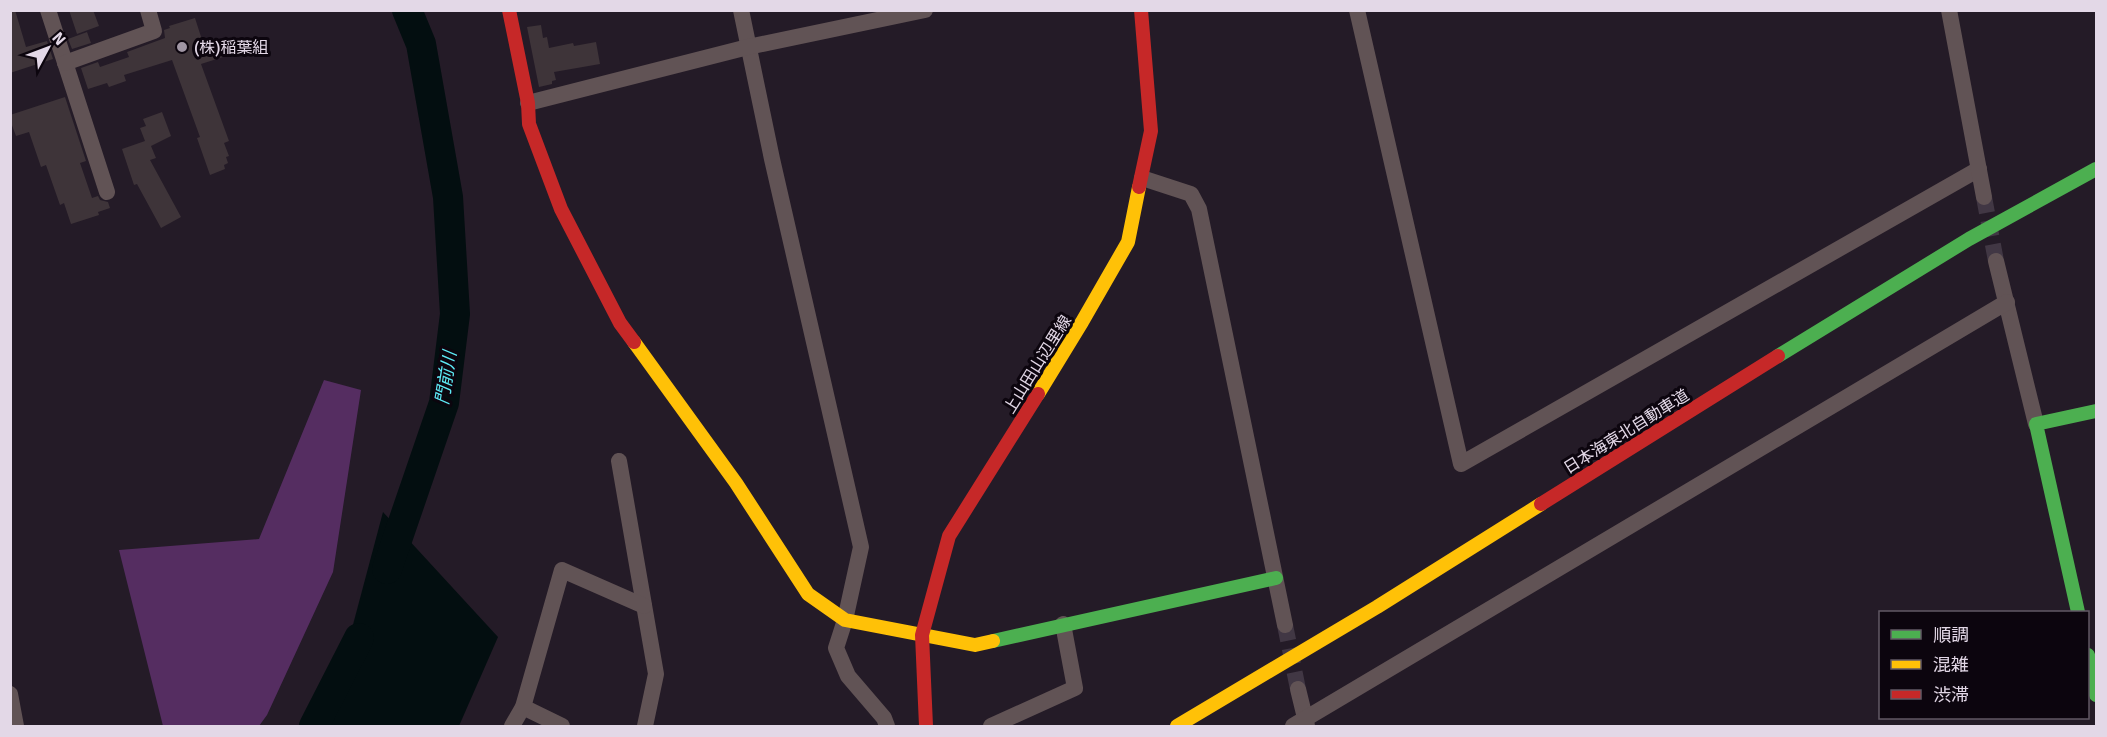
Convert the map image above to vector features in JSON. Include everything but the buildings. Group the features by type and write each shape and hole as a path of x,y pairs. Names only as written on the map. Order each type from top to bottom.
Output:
{"main road":[{"path":"509,10 528,104 529,124 561,209 620,323 736,483 808,594 845,620 975,645 1276,578"},
{"name":"上山田山辺里線","path":"926,726 922,635 949,536 1082,322 1128,242 1151,131 1141,10"},
{"name":"日本海東北自動車道","path":"1178,726 1260,679 1737,381 1971,238 2097,169"},
{"path":"2078,611 2036,423 2097,411"},
{"path":"2089,659 2097,695"}],"street":[{"path":"48,10 107,192"},
{"path":"65,63 154,31 148,10"},
{"path":"741,10 772,159 861,547 845,620 836,648 848,676 884,718 887,726"},
{"path":"528,104 748,47 925,10"},
{"path":"1357,10 1461,464 1979,169"},
{"path":"1949,10 1984,197"},
{"path":"1142,178 1191,194 1199,209 1285,625"},
{"path":"1996,261 2036,423"},
{"path":"1298,689 1302,724 2007,302"},
{"path":"619,461 656,674 645,726"},
{"path":"513,726 523,707 562,570 644,606"},
{"path":"991,726 1074,688 1063,624"},
{"path":"10,694 16,726"},
{"path":"523,707 562,726"}],"shaded area":[{"path":"324,380 361,390 333,572 267,715 259,726 163,726 119,550 259,539"},
{"path":"383,512 498,637 459,726 326,726"}],"waterway":[{"name":"門前川","path":"387,569 444,403 455,314 448,197 421,44 407,10"},
{"name":"門前川","path":"314,726 359,638"}],"tunnel":[{"path":"1984,197 1996,261"},
{"path":"1285,625 1298,689"}],"traffic: fast":[{"path":"1778,356 1969,239 2096,169"},
{"path":"2078,611 2036,424 2096,411"},
{"path":"993,641 1276,578"},
{"path":"2089,660 2096,695"}],"traffic: slow":[{"path":"1038,394 1128,242 1139,187"},
{"path":"634,342 736,483 808,594 845,620 975,645 993,641"},
{"path":"1177,726 1377,607 1541,504"}],"traffic: jam":[{"path":"509,10 528,103 529,124 561,209 620,323 634,342"},
{"path":"1139,187 1151,131 1141,10"},
{"path":"1541,504 1778,356"},
{"path":"926,726 922,635 949,536 1038,394"}],"place":[{"name":"(株)稲葉組","path":"182,47"}]}
